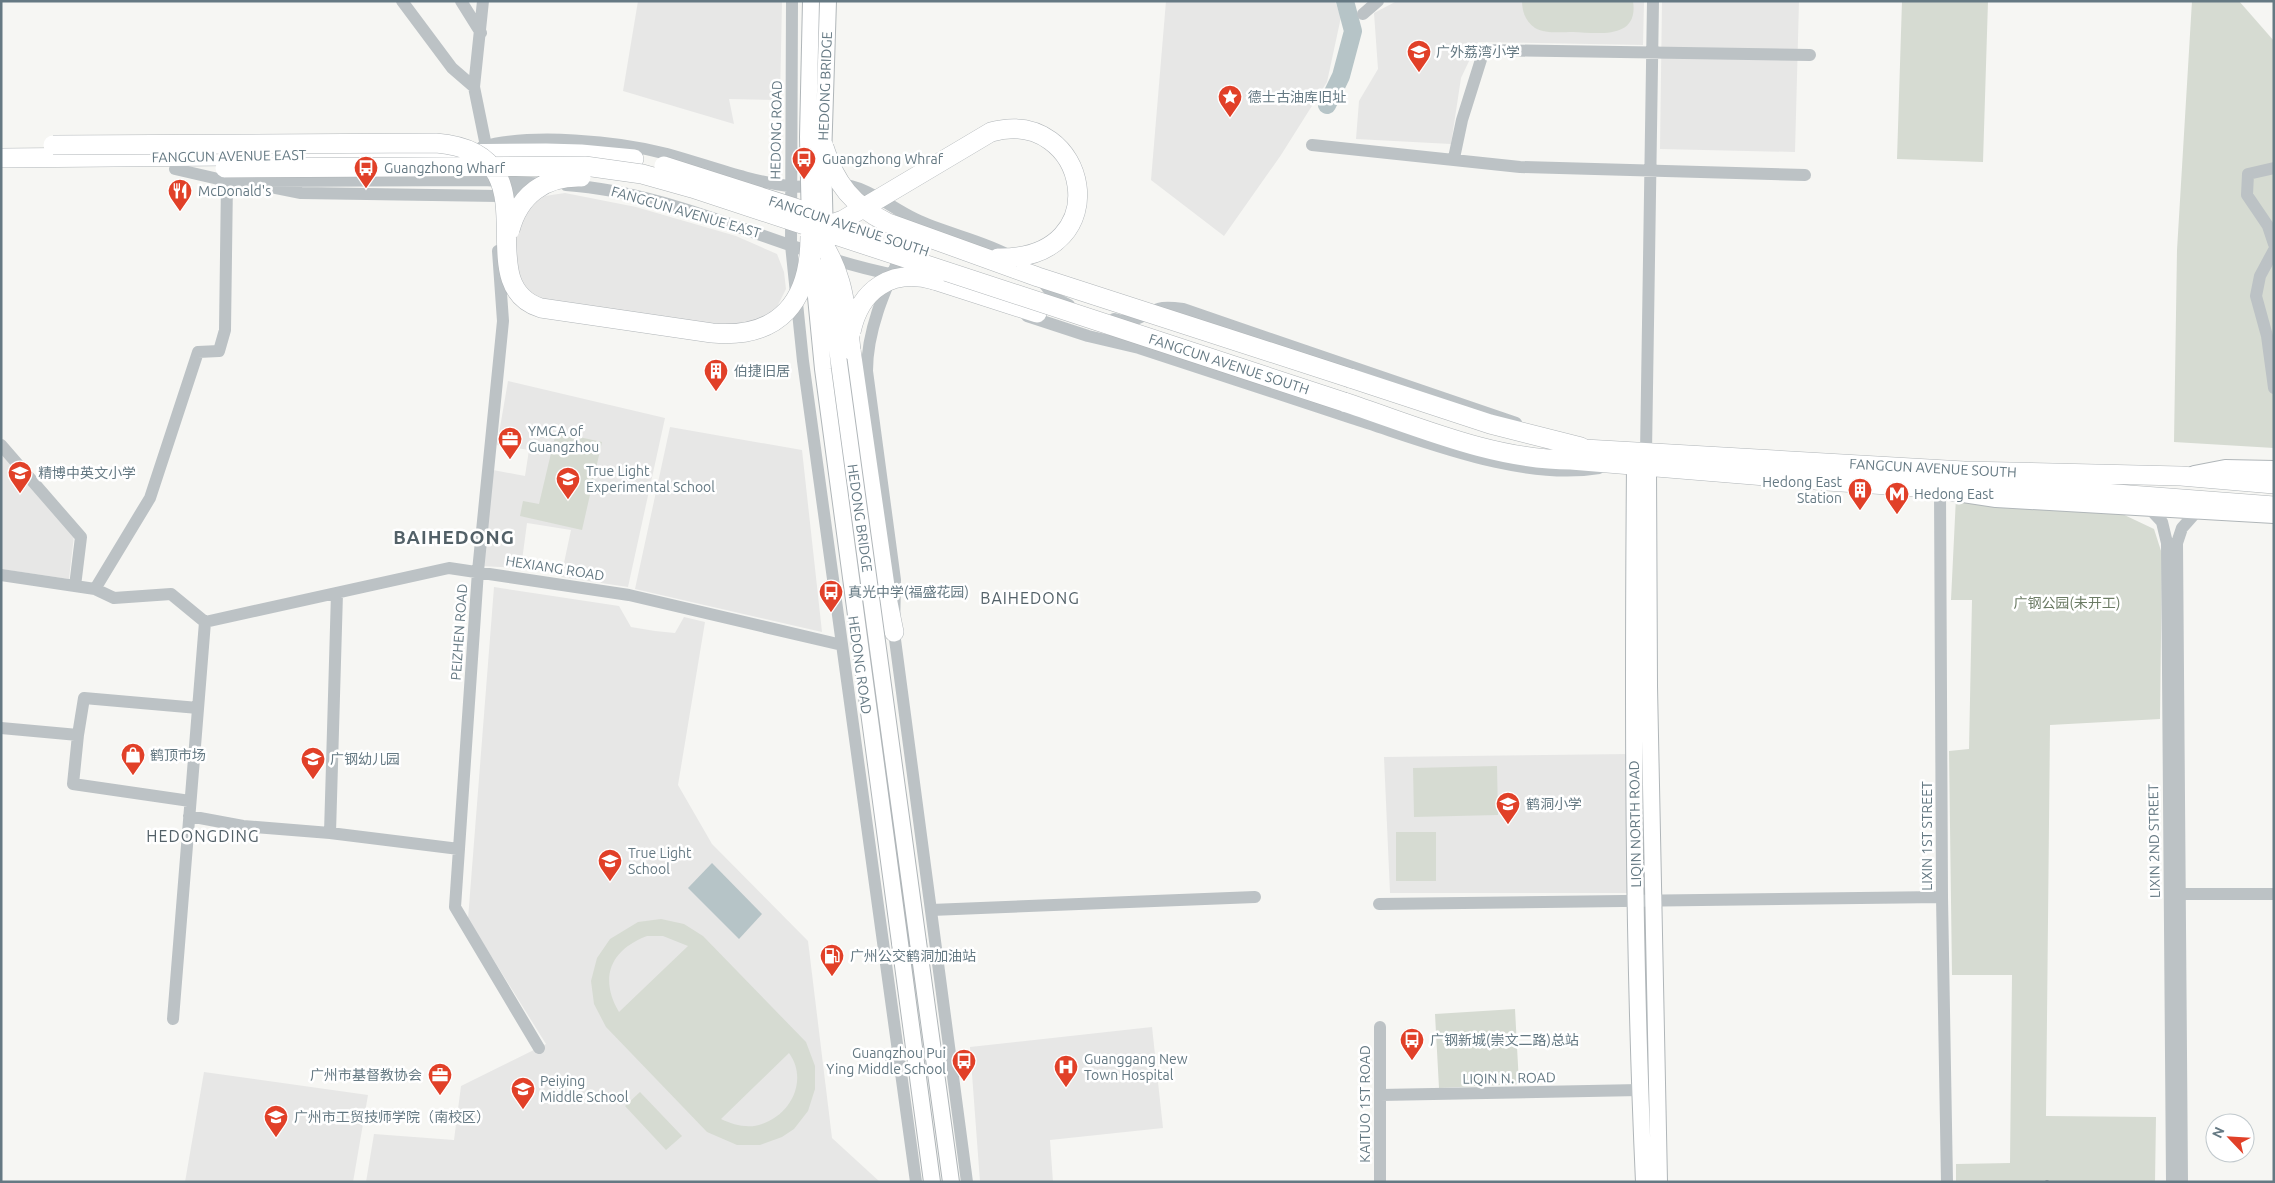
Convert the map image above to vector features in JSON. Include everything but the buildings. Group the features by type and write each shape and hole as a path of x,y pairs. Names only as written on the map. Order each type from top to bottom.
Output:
{"highway":[{"path":"791,220 822,226 843,220 991,132 1016,129 1042,136 1060,149 1073,171 1078,198 1072,224 1054,243 1040,252 1017,258 984,258"},
{"path":"1,147 53,145 436,143 460,147 474,152 486,161 502,185 507,209 507,258 513,286 521,297 534,306 712,333 738,334 768,324 782,315 794,302 807,275 810,236"},
{"path":"824,147 836,180 872,214 896,226 1347,390"},
{"name":"FANGCUN AVENUE EAST","path":"1,158 581,154 634,159 669,167 760,196"},
{"name":"FANGCUN AVENUE EAST","path":"1,167 176,169 226,174 600,167 658,177 791,220"},
{"path":"507,258 512,222 523,201 544,184 566,177 607,179 639,184 778,226 847,239"},
{"path":"760,196 779,204 802,219 825,247 842,284 872,504 894,632"},
{"name":"FANGCUN AVENUE SOUTH","path":"760,196 1347,390 1515,442 1553,448 1592,449 1636,463 1918,487"},
{"path":"791,220 847,239"},
{"name":"FANGCUN AVENUE SOUTH","path":"847,239 1155,340 1347,390 1514,455 1542,460 2181,476"},
{"path":"851,350 852,325 866,298 890,280 914,276 934,280 1047,316 1155,340"},
{"path":"2181,476 2274,484"},
{"path":"1918,487 1998,486 2274,506"}],"main road":[{"name":"HEDONG BRIDGE","path":"811,1 808,138 810,236 826,388 932,1182"},
{"name":"HEDONG BRIDGE","path":"828,1 824,147 825,233 836,341 951,1182"},
{"name":"LIQIN NORTH ROAD","path":"1636,463 1649,686 1659,1182"},
{"name":"LIQIN NORTH ROAD","path":"1636,463 1633,685 1640,1090 1644,1182"},
{"name":"FANGCUN AVENUE SOUTH","path":"2181,476 2224,468 2274,469"},
{"name":"FANGCUN AVENUE SOUTH","path":"1918,487 1996,499 2274,515"}],"street":[{"path":"402,1 452,68 474,87"},
{"path":"461,1 480,33"},
{"path":"483,1 474,87 486,146"},
{"name":"HEDONG ROAD","path":"792,1 791,245 803,361 916,1182"},
{"path":"1364,14 1378,1"},
{"path":"1636,463 1650,171 1653,1"},
{"path":"1454,158 1462,120 1484,50 1810,55"},
{"name":"FANGCUN AVENUE EAST","path":"456,154 486,146 552,141 630,146 664,153 790,187 852,185 867,191 915,220"},
{"path":"1312,145 1454,158 1520,167 1805,175"},
{"path":"2274,168 2248,174 2247,195 2268,226 2274,244"},
{"path":"95,589 150,498 198,352 219,350 224,330 226,174"},
{"name":"FANGCUN AVENUE EAST","path":"226,174 247,181 484,180 615,190 729,223 859,268 892,275"},
{"path":"247,181 301,193 498,196 569,185"},
{"name":"PEIZHEN ROAD","path":"498,196 498,237 503,321 478,572 455,907 539,1048"},
{"path":"915,220 874,323 868,353 867,371 895,580 894,632 967,1182"},
{"name":"FANGCUN AVENUE SOUTH","path":"915,220 986,244 1011,256 1031,269 1055,298 1064,303 1125,322 1139,319 1164,308 1192,312 1592,449"},
{"path":"2274,250 2260,276 2256,296 2267,336 2274,388"},
{"name":"FANGCUN AVENUE SOUTH","path":"892,275 912,278 1088,336 1138,348 1482,458 1534,468 1580,471 1636,463"},
{"path":"1138,348 1133,336 1139,319"},
{"path":"1,445 81,537 75,586"},
{"name":"LIXIN 1ST STREET","path":"1940,490 1942,897 1947,1182"},
{"name":"LIXIN 2ND STREET","path":"2148,507 2162,522 2167,543 2182,1182"},
{"name":"LIXIN 2ND STREET","path":"2172,1182 2177,543 2182,528 2198,510"},
{"name":"HEXIANG ROAD","path":"205,622 449,568 629,595 842,645"},
{"path":"1,575 95,589 114,598 171,594 205,622 173,1019"},
{"path":"330,833 337,594"},
{"path":"846,676 854,662 870,653 885,653 898,664"},
{"path":"190,801 73,784 84,698 198,708"},
{"path":"1,728 78,735"},
{"path":"189,816 243,826 330,833 459,849"},
{"path":"2175,894 2274,894"},
{"path":"932,910 1256,897"},
{"path":"1379,904 1942,897"},
{"name":"KAITUO 1ST ROAD","path":"1380,1026 1380,1182"},
{"name":"LIQIN N. ROAD","path":"1380,1096 1640,1090"}],"shaded area":[{"path":"638,1 782,1 780,100 729,99 734,124 623,91"},
{"name":"德士古油库旧址","path":"1166,1 1335,1 1341,17 1327,82 1281,155 1224,236 1151,180"},
{"name":"广外荔湾小学","path":"1397,1 1644,1 1643,45 1478,42 1461,78 1451,144 1356,139 1359,101 1378,69 1374,13"},
{"path":"1662,1 1799,1 1795,152 1660,149"},
{"path":"565,193 636,207 736,236 777,254 784,272 786,289 777,307 764,319 746,327 702,327 544,303 521,292 513,259 517,226 538,197"},
{"name":"True Light Experimental School","path":"508,381 665,418 628,587 561,577 571,530 527,523 521,568 481,566 493,470 525,476 529,450 497,445"},
{"path":"670,427 802,450 822,632 635,589"},
{"name":"精博中英文小学","path":"1,452 74,536 69,579 1,569"},
{"name":"True Light School","path":"494,587 619,606 631,627 655,631 675,633 684,617 705,622 678,785 712,844 808,941 832,1138 880,1182 366,1182 374,1134 454,1140 461,1086 546,1044 468,919"},
{"name":"鹤洞小学","path":"1629,754 1631,893 1390,893 1384,757"},
{"path":"712,863 762,914 739,939 688,888"},
{"name":"Guanggang New Town Hospital","path":"1152,1027 1163,1128 1050,1140 1053,1182 980,1182 970,1047"},
{"name":"广州市工贸技师学院（南校区）","path":"204,1072 368,1095 353,1182 185,1182"}],"green space":[{"path":"1522,1 1633,1 1633,14 1630,22 1615,32 1549,32 1539,30 1529,23 1524,13"},
{"path":"1902,1 1988,1 1983,162 1897,159"},
{"path":"2192,1 2239,1 2274,41 2274,448 2174,442 2177,250"},
{"path":"556,432 602,442 582,530 520,516 523,501 539,504"},
{"name":"广钢公园(未开工)","path":"1956,497 2118,512 2154,529 2162,554 2160,719 2050,725 2046,1116 2156,1117 2155,1182 1956,1182 1956,1164 2010,1163 2012,975 1952,975 1949,751 1969,749 1972,600 1951,600"},
{"path":"1497,766 1498,815 1414,817 1413,768"},
{"path":"1396,832 1436,832 1436,881 1396,881"},
{"path":"661,919 684,924 703,936 806,1042 815,1066 815,1089 808,1111 794,1129 782,1137 760,1145 737,1145 707,1132 606,1027 594,1004 591,981 597,958 610,939 638,922","holes":["647,936 663,936 688,946 619,1012 610,988 609,977 612,966 624,949","789,1053 795,1063 797,1084 789,1104 782,1112 773,1119 752,1126 736,1125 721,1119"]},
{"path":"1515,1009 1519,1084 1439,1088 1435,1014"},
{"path":"640,1092 682,1136 666,1150 625,1106"}],"waterway":[{"path":"1327,105 1341,76 1353,31 1345,1"}],"place":[{"name":"广外荔湾小学","path":"1419,73"},
{"name":"德士古油库旧址","path":"1230,118"},
{"name":"Guangzhong Whraf","path":"804,180"},
{"name":"Guangzhong Wharf","path":"366,189"},
{"name":"McDonald's","path":"180,212"},
{"name":"伯捷旧居","path":"716,392"},
{"name":"YMCA of Guangzhou","path":"510,460"},
{"name":"精博中英文小学","path":"20,494"},
{"name":"True Light Experimental School","path":"568,500"},
{"name":"Hedong East Station","path":"1860,511"},
{"name":"Hedong East","path":"1897,515"},
{"name":"真光中学(福盛花园)","path":"831,613"},
{"name":"鹤顶市场","path":"133,776"},
{"name":"广钢幼儿园","path":"313,780"},
{"name":"鹤洞小学","path":"1508,825"},
{"name":"True Light School","path":"610,882"},
{"name":"广州公交鹤洞加油站","path":"832,977"},
{"name":"广钢新城(崇文二路)总站","path":"1412,1061"},
{"name":"Guangzhou Pui Ying Middle School","path":"964,1082"},
{"name":"Guanggang New Town Hospital","path":"1066,1088"},
{"name":"广州市基督教协会","path":"440,1096"},
{"name":"Peiying Middle School","path":"523,1110"},
{"name":"广州市工贸技师学院（南校区）","path":"276,1138"}],"district":[{"name":"BAIHEDONG","path":"454,537"},
{"name":"BAIHEDONG","path":"1030,598"},
{"name":"HEDONGDING","path":"203,836"}]}
